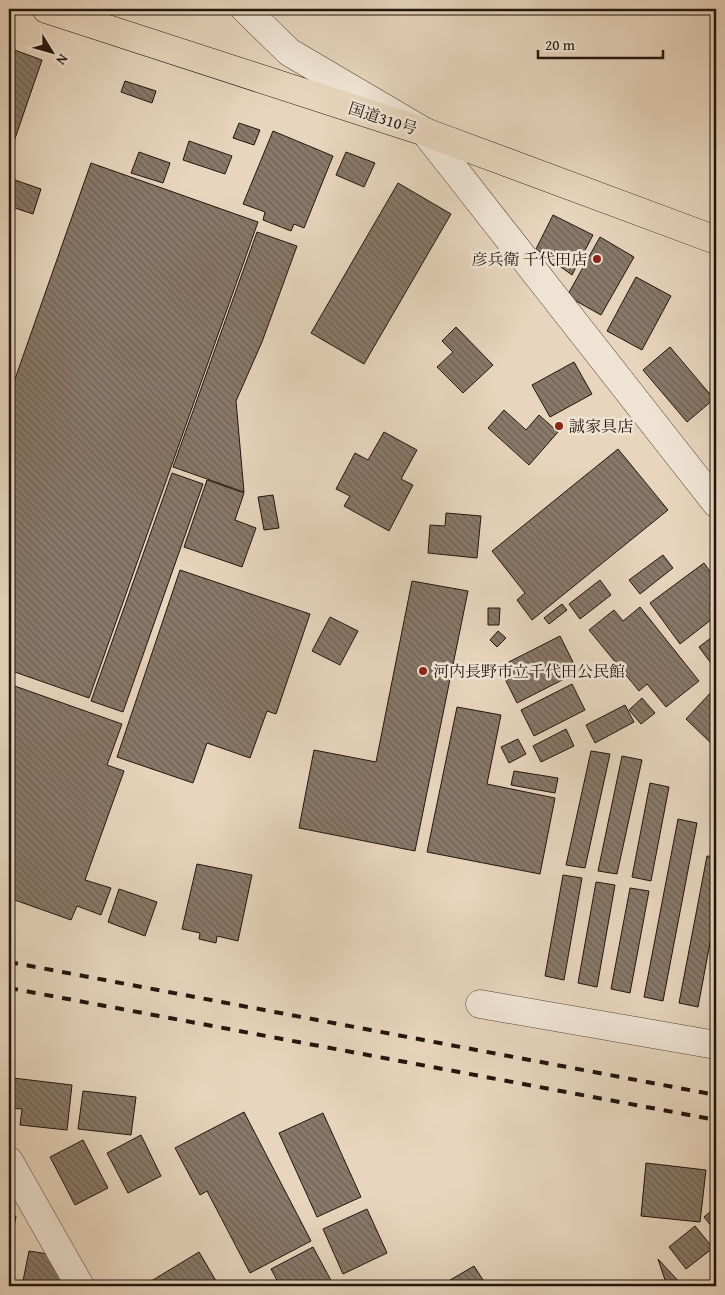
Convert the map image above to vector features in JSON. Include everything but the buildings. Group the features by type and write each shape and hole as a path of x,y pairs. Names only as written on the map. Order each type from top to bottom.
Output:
{"highway":[{"name":"国道310号","path":"46,9 425,132 716,240"}],"street":[{"path":"245,9 290,52 425,132 716,503"},
{"path":"480,1004 716,1045"},
{"path":"9,1161 80,1286"}],"railway":[{"path":"9,962 716,1095"},
{"path":"9,988 716,1120"}],"place":[{"name":"彦兵衛 千代田店","path":"597,259"},
{"name":"誠家具店","path":"559,426"},
{"name":"河内長野市立千代田公民館","path":"423,671"}]}
